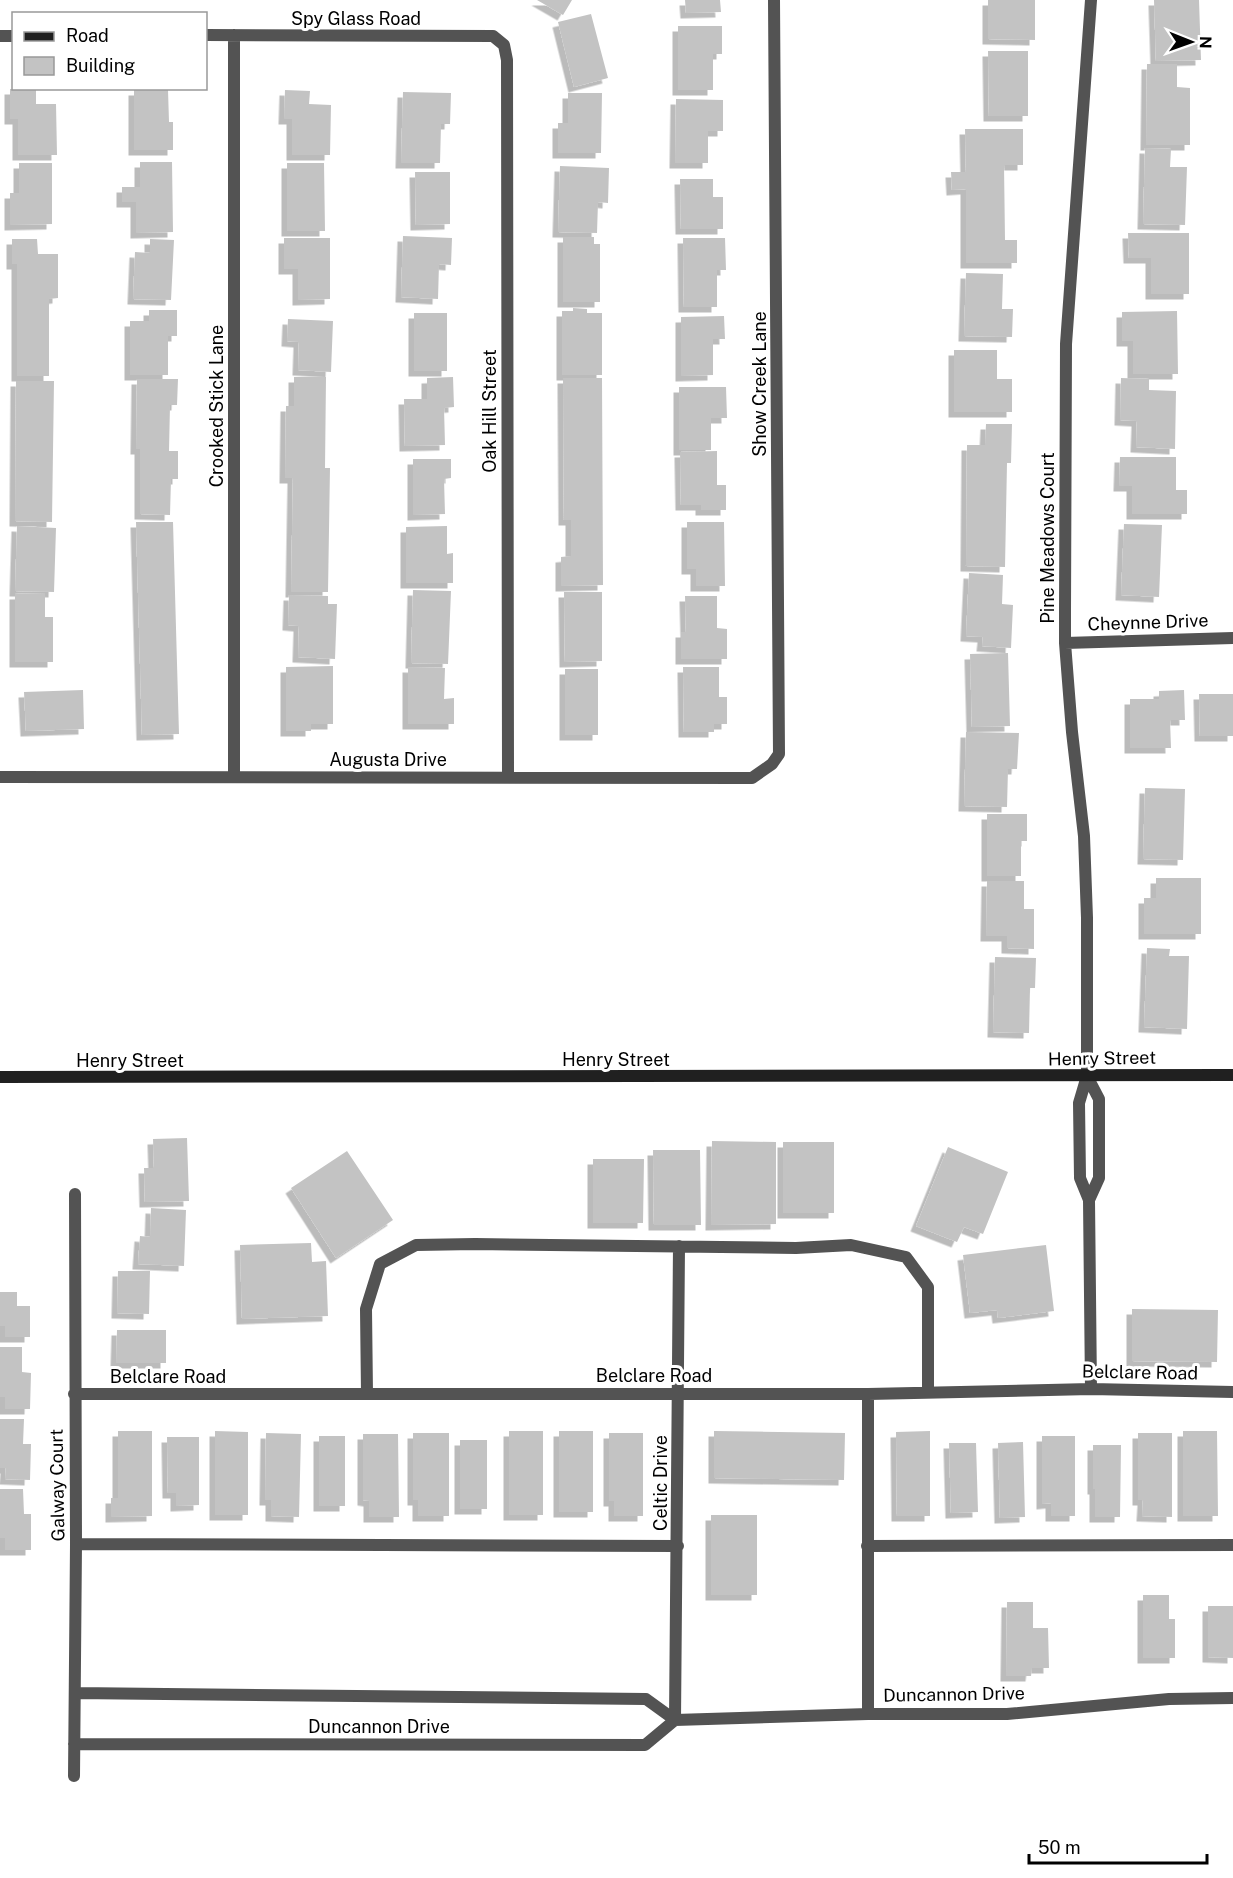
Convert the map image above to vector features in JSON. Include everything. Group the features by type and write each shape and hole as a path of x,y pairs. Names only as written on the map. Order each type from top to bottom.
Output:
{"street":[{"name":"Show Creek Lane","path":"772,765 779,754 774,0"},
{"name":"Pine Meadows Court","path":"1091,0 1066,344 1065,643 1084,836 1087,918 1087,1076 1079,1103 1080,1178 1089,1200 1091,1389"},
{"name":"Spy Glass Road","path":"207,35 493,36 504,45"},
{"name":"Crooked Stick Lane","path":"234,35 234,776"},
{"name":"Oak Hill Street","path":"504,45 507,60 508,777"},
{"name":"Cheynne Drive","path":"1065,643 1233,638"},
{"name":"Augusta Drive","path":"0,777 752,778 772,765"},
{"name":"Henry Street","path":"0,1077 1233,1075"},
{"name":"Pine Meadows Court","path":"1087,1076 1099,1099 1099,1178 1089,1200"},
{"name":"Galway Court","path":"74,1776 75,1194"},
{"path":"367,1394 366,1309 380,1264 416,1245 475,1244 796,1248 851,1245 906,1257 928,1287 928,1391"},
{"name":"Celtic Drive","path":"675,1720 679,1246"},
{"name":"Belclare Road","path":"74,1395 868,1394 1091,1389 1233,1392"},
{"path":"868,1394 868,1714"},
{"path":"76,1544 678,1546"},
{"path":"867,1546 1233,1545"},
{"name":"Duncannon Drive","path":"75,1693 646,1699 675,1720 868,1714 1007,1714 1169,1700 1233,1698"},
{"name":"Duncannon Drive","path":"74,1743 645,1745 675,1720"}],"building":[{"path":"537,0 572,0 563,15"},
{"path":"685,0 720,0 721,12 686,13"},
{"path":"988,0 1035,0 1035,40 988,39"},
{"path":"1154,0 1199,0 1201,60 1156,61"},
{"path":"591,14 608,78 574,87 558,22"},
{"path":"678,26 722,26 722,54 713,54 713,90 678,90"},
{"path":"988,51 1028,51 1028,116 989,116"},
{"path":"1147,64 1177,64 1177,87 1190,88 1190,145 1146,145"},
{"path":"10,89 36,90 36,104 56,104 57,155 18,155 18,119 10,119"},
{"path":"134,90 168,90 169,122 173,122 173,150 134,150"},
{"path":"285,90 310,91 309,104 331,105 330,155 292,155 292,119 284,119"},
{"path":"403,92 451,93 450,124 441,124 440,163 401,163"},
{"path":"568,93 602,93 601,153 558,153 558,123 568,123"},
{"path":"676,99 723,100 723,131 708,131 708,163 675,163"},
{"path":"965,129 1023,129 1023,165 1004,165 1005,240 1017,240 1017,263 966,263 966,189 952,190 951,172 966,172"},
{"path":"1145,148 1171,149 1170,167 1187,167 1185,225 1143,224"},
{"path":"140,162 172,162 173,232 136,233 136,202 122,202 122,187 140,187"},
{"path":"19,163 52,163 52,224 10,225 10,193 19,193"},
{"path":"287,163 324,163 325,231 287,231"},
{"path":"560,166 609,168 608,203 598,202 597,233 558,232"},
{"path":"415,172 450,172 450,224 416,225"},
{"path":"680,179 713,179 713,197 723,197 723,229 681,229"},
{"path":"1128,233 1189,233 1189,294 1151,294 1151,258 1129,258"},
{"path":"403,236 452,238 451,265 439,264 438,299 401,297"},
{"path":"563,237 594,237 594,244 600,244 600,302 563,302"},
{"path":"284,238 330,238 330,299 298,300 298,269 284,269"},
{"path":"683,238 725,238 726,270 717,270 717,307 684,307"},
{"path":"12,239 37,239 38,254 58,254 58,298 49,299 49,376 17,376 17,264 12,264"},
{"path":"150,239 174,240 171,300 133,299 135,252 150,253"},
{"path":"966,273 1003,274 1002,309 1013,309 1012,337 964,336"},
{"path":"573,308 587,309 587,313 602,313 602,375 562,375 562,311 573,311"},
{"path":"149,310 177,310 177,336 168,336 168,375 130,375 130,321 149,321"},
{"path":"1177,311 1178,374 1133,374 1133,341 1122,341 1122,312"},
{"path":"414,313 447,313 447,371 414,371"},
{"path":"724,316 725,339 713,339 713,375 681,376 681,317"},
{"path":"288,319 333,321 331,372 298,370 299,342 287,341"},
{"path":"954,350 997,350 997,379 1012,379 1012,412 954,412"},
{"path":"294,377 326,377 325,468 330,468 328,592 291,592 293,478 285,478 286,406 294,406"},
{"path":"453,377 454,407 444,408 445,445 405,446 404,399 427,399 427,378"},
{"path":"563,378 602,378 603,585 561,586 561,557 571,556 571,520 564,520"},
{"path":"1121,378 1149,379 1149,390 1176,391 1175,449 1136,447 1137,421 1120,420"},
{"path":"137,379 178,379 177,405 170,405 169,451 178,451 178,479 171,479 170,515 140,514 140,449 136,449"},
{"path":"16,381 54,381 52,522 15,521"},
{"path":"679,387 726,387 727,418 711,418 711,450 679,450"},
{"path":"986,424 1012,424 1011,463 1007,463 1005,567 966,566 967,445 985,445"},
{"path":"717,451 717,485 726,485 726,510 701,510 701,505 681,505 680,452"},
{"path":"1120,457 1176,457 1176,490 1187,490 1187,514 1132,514 1132,486 1119,486"},
{"path":"413,459 451,459 451,478 444,479 445,514 413,515"},
{"path":"136,522 173,522 179,734 142,735"},
{"path":"687,522 724,522 725,586 696,586 696,569 687,569"},
{"path":"1124,524 1162,525 1159,597 1121,595"},
{"path":"17,526 56,528 54,592 15,591"},
{"path":"447,526 447,554 453,553 453,583 406,583 406,527"},
{"path":"969,573 1003,575 1002,604 1013,605 1011,648 982,646 983,637 966,636"},
{"path":"413,590 451,591 448,664 411,663"},
{"path":"564,592 602,592 602,661 565,662"},
{"path":"45,593 45,617 53,617 53,662 15,662 15,594"},
{"path":"289,595 328,596 328,604 337,604 335,659 298,657 299,626 288,625"},
{"path":"685,596 717,596 717,628 727,629 727,659 681,659 681,632 686,632"},
{"path":"1008,653 1010,726 972,727 970,654"},
{"path":"333,666 333,724 311,724 311,731 286,731 286,667"},
{"path":"408,667 445,668 444,699 454,698 454,724 408,724"},
{"path":"683,667 719,667 719,697 727,697 727,724 714,724 714,732 684,732"},
{"path":"565,669 598,669 598,735 565,735"},
{"path":"83,690 84,729 26,731 24,692"},
{"path":"1184,690 1185,720 1170,720 1171,748 1130,748 1130,699 1159,699 1159,691"},
{"path":"1199,694 1233,694 1233,736 1200,736"},
{"path":"966,732 1019,733 1017,769 1008,769 1007,807 964,806"},
{"path":"1145,788 1185,789 1183,860 1143,859"},
{"path":"987,814 1027,814 1027,841 1021,841 1021,876 987,876"},
{"path":"1156,878 1201,878 1201,934 1144,934 1144,898 1156,898"},
{"path":"987,881 1024,881 1024,909 1034,909 1034,949 1007,948 1007,936 986,936"},
{"path":"1147,948 1170,949 1169,956 1189,956 1187,1029 1144,1027"},
{"path":"995,957 1036,958 1035,988 1030,988 1029,1033 993,1032"},
{"path":"187,1138 189,1201 145,1202 144,1168 154,1168 153,1139"},
{"path":"712,1141 776,1142 776,1224 711,1225"},
{"path":"783,1142 834,1142 834,1213 783,1213"},
{"path":"948,1147 1008,1172 983,1234 964,1227 957,1242 916,1226"},
{"path":"653,1150 700,1150 701,1225 654,1225"},
{"path":"347,1151 393,1220 336,1258 291,1188"},
{"path":"593,1159 644,1159 643,1223 593,1223"},
{"path":"151,1208 186,1210 184,1266 138,1264 140,1236 150,1237"},
{"path":"311,1243 312,1262 326,1261 328,1316 242,1319 240,1245"},
{"path":"1046,1245 1054,1311 998,1318 997,1310 970,1313 963,1255"},
{"path":"118,1271 150,1271 149,1314 117,1313"},
{"path":"0,1292 17,1292 17,1306 30,1306 30,1337 5,1337 5,1326 0,1326"},
{"path":"1132,1309 1218,1310 1217,1362 1132,1361"},
{"path":"117,1330 166,1330 166,1363 116,1363"},
{"path":"0,1347 22,1347 22,1372 31,1373 30,1409 5,1409 5,1397 0,1397"},
{"path":"0,1419 24,1419 23,1444 31,1444 30,1480 5,1479 6,1468 0,1468"},
{"path":"118,1431 152,1431 152,1516 111,1517 111,1498 118,1498"},
{"path":"215,1431 248,1432 248,1515 215,1515"},
{"path":"509,1431 543,1431 543,1515 509,1515"},
{"path":"559,1431 593,1431 593,1512 559,1512"},
{"path":"714,1431 845,1433 844,1480 714,1478"},
{"path":"930,1431 930,1516 897,1516 896,1432"},
{"path":"1183,1431 1217,1431 1218,1516 1183,1516"},
{"path":"266,1433 301,1434 299,1517 271,1516 271,1500 265,1500"},
{"path":"413,1433 449,1433 449,1516 418,1516 418,1500 413,1500"},
{"path":"609,1433 643,1433 643,1516 614,1516 614,1501 609,1501"},
{"path":"1138,1433 1172,1433 1172,1517 1142,1516 1143,1500 1138,1500"},
{"path":"363,1434 398,1434 399,1517 369,1517 369,1501 363,1500"},
{"path":"319,1436 345,1436 345,1506 319,1506"},
{"path":"1042,1436 1075,1436 1075,1516 1051,1516 1051,1503 1042,1504"},
{"path":"167,1437 199,1437 199,1505 176,1506 176,1493 168,1493"},
{"path":"460,1440 487,1440 487,1509 460,1509"},
{"path":"1023,1442 1025,1517 1000,1518 998,1443"},
{"path":"949,1443 976,1443 978,1512 951,1513"},
{"path":"1093,1445 1121,1445 1120,1517 1095,1517"},
{"path":"0,1489 23,1489 24,1514 31,1514 31,1550 5,1550 5,1538 0,1538"},
{"path":"711,1515 757,1515 757,1595 711,1595"},
{"path":"1143,1595 1169,1595 1169,1619 1175,1619 1175,1658 1143,1658"},
{"path":"1007,1602 1033,1602 1033,1628 1048,1628 1049,1668 1032,1668 1031,1676 1006,1676"},
{"path":"1208,1606 1233,1606 1233,1658 1208,1657"}]}
